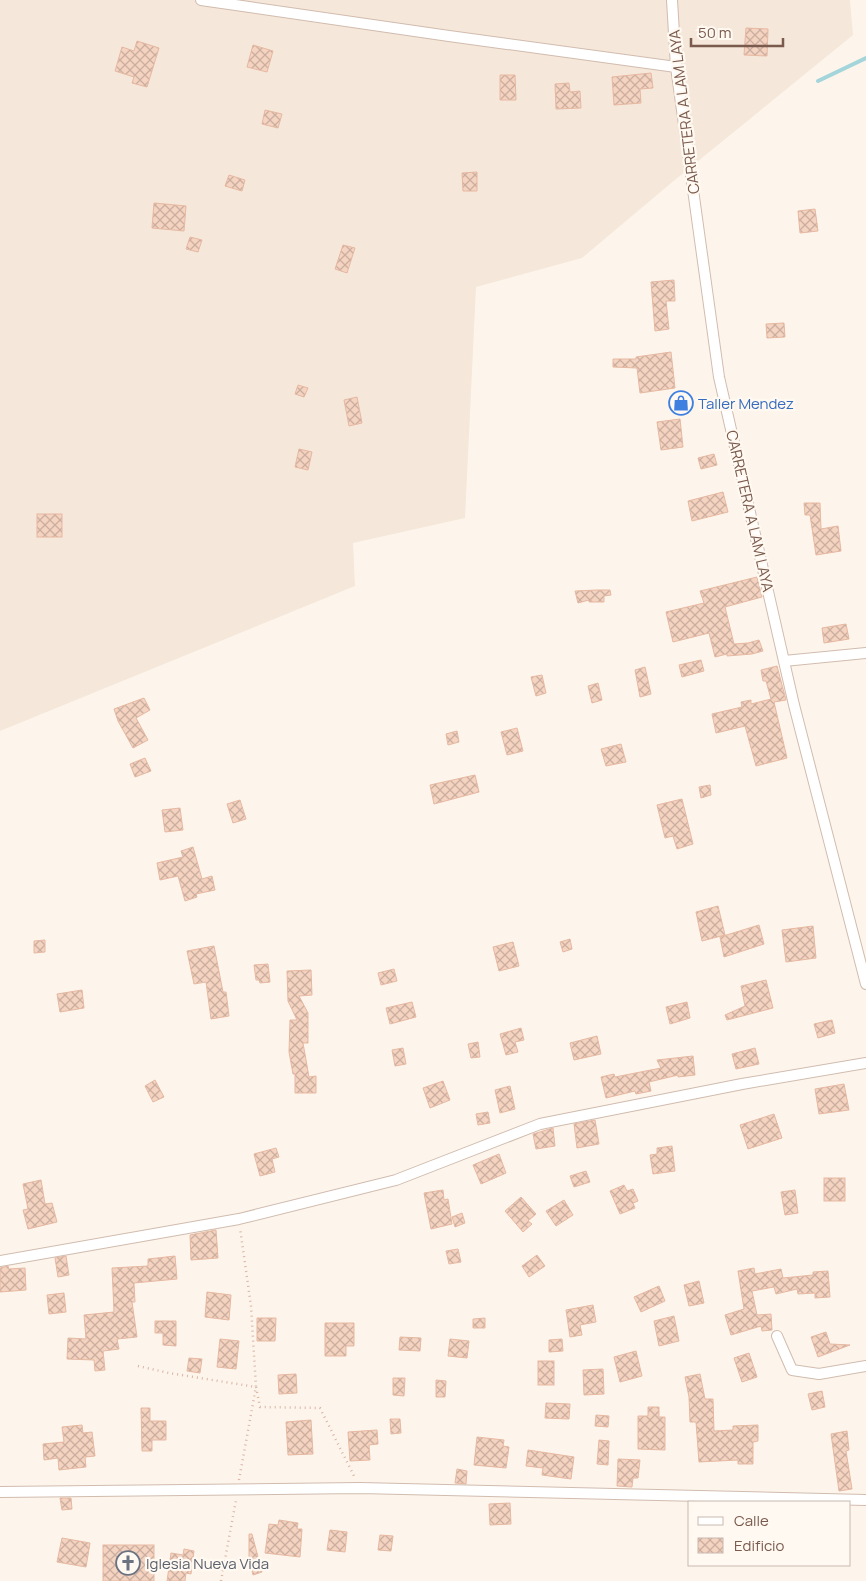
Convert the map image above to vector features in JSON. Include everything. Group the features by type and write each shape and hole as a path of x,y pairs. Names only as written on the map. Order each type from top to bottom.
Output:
{"street":[{"path":"201,0 676,68"},
{"name":"CARRETERA A LAM LAYA","path":"672,0 676,68 719,376 784,661 866,984"},
{"path":"784,661 866,653"},
{"path":"0,1261 239,1219 396,1180 540,1124 742,1084 866,1063"},
{"path":"777,1336 792,1370 819,1374 866,1366"},
{"path":"0,1492 360,1488 866,1500"}],"path":[{"path":"239,1219 251,1306 256,1387 260,1407 320,1408 360,1488"},
{"path":"138,1366 256,1387"},
{"path":"222,1581 256,1387"}],"shaded area":[{"path":"0,0 850,0 853,35 582,258 476,287 465,518 353,543 355,586 0,731"}],"building":[{"path":"746,28 768,29 767,56 744,55"},
{"path":"137,41 159,48 147,87 132,83 134,77 115,71 122,47 134,51"},
{"path":"253,45 273,51 267,72 247,67"},
{"path":"651,73 653,88 640,89 641,103 614,105 612,77"},
{"path":"500,75 515,75 516,100 500,100"},
{"path":"569,83 570,92 580,91 581,108 556,109 555,84"},
{"path":"265,110 282,114 278,128 262,124"},
{"path":"477,172 477,191 463,191 462,173"},
{"path":"229,175 245,180 242,191 225,186"},
{"path":"154,203 186,206 184,231 152,228"},
{"path":"815,209 818,231 800,233 798,211"},
{"path":"190,237 202,240 198,252 186,249"},
{"path":"343,245 355,248 347,273 335,269"},
{"path":"674,280 675,301 666,301 669,329 655,331 651,282"},
{"path":"784,323 785,337 767,338 766,324"},
{"path":"671,352 675,388 640,393 637,368 613,367 613,359 636,359 636,357"},
{"path":"298,385 308,388 304,397 295,394"},
{"path":"357,397 362,423 349,426 344,400"},
{"path":"680,419 683,447 661,450 657,422"},
{"path":"299,449 312,452 308,470 295,467"},
{"path":"714,454 717,465 701,469 698,458"},
{"path":"723,492 728,512 692,521 688,501"},
{"path":"804,503 820,503 821,529 838,526 841,551 816,555 810,515 805,515"},
{"path":"37,514 62,514 62,537 37,537"},
{"path":"757,577 762,597 725,607 734,644 759,640 763,651 752,654 727,656 727,654 715,657 709,633 673,642 666,612 704,603 700,591"},
{"path":"610,590 611,595 604,596 604,602 589,602 589,600 578,603 575,591"},
{"path":"846,624 849,639 824,643 822,628"},
{"path":"701,660 704,671 682,677 679,665"},
{"path":"777,666 786,700 774,702 787,758 756,766 745,726 716,733 712,714 742,707 741,702 751,700 751,704 771,699 766,681 763,681 761,670"},
{"path":"645,667 651,694 640,697 635,670"},
{"path":"542,675 546,693 536,696 531,677"},
{"path":"598,683 602,700 592,703 588,686"},
{"path":"144,698 150,710 136,718 148,740 133,748 118,721 114,709"},
{"path":"517,728 523,751 507,755 501,732"},
{"path":"457,731 459,742 448,745 446,734"},
{"path":"621,744 626,762 606,766 601,749"},
{"path":"145,758 151,771 135,777 130,764"},
{"path":"475,775 479,792 434,804 430,785"},
{"path":"710,785 711,795 701,798 699,787"},
{"path":"682,799 693,844 677,849 673,836 665,838 657,805"},
{"path":"240,800 246,819 233,823 227,804"},
{"path":"180,808 183,830 165,832 162,810"},
{"path":"193,847 202,879 212,876 215,890 196,894 197,897 185,901 178,876 160,880 157,863 183,857 181,851"},
{"path":"718,906 725,935 702,941 696,912"},
{"path":"759,925 764,944 724,957 720,937"},
{"path":"813,926 816,958 786,962 782,930"},
{"path":"570,939 572,949 563,952 560,942"},
{"path":"45,940 45,952 34,953 34,941"},
{"path":"513,942 519,966 499,971 493,947"},
{"path":"214,946 223,992 226,992 229,1016 211,1019 206,982 194,984 187,951"},
{"path":"268,964 270,982 260,983 259,980 256,980 254,965"},
{"path":"394,969 397,981 381,985 378,973"},
{"path":"311,970 312,995 299,996 308,1013 308,1043 303,1043 309,1077 316,1076 316,1093 295,1093 295,1074 293,1074 289,1052 290,1020 297,1020 288,1001 287,971"},
{"path":"766,980 773,1008 727,1020 725,1015 745,1006 741,986"},
{"path":"82,990 84,1008 60,1012 57,994"},
{"path":"412,1002 416,1017 390,1024 386,1008"},
{"path":"687,1002 690,1018 670,1024 666,1007"},
{"path":"832,1020 835,1033 818,1038 814,1024"},
{"path":"521,1028 524,1040 515,1042 518,1052 506,1055 500,1034"},
{"path":"597,1036 601,1054 574,1060 570,1043"},
{"path":"478,1042 480,1057 471,1058 468,1044"},
{"path":"403,1048 406,1064 395,1066 392,1050"},
{"path":"755,1048 759,1064 736,1069 732,1054"},
{"path":"693,1056 695,1075 678,1077 678,1075 649,1082 651,1091 636,1094 635,1091 606,1098 601,1077 614,1074 615,1077 661,1068 657,1060"},
{"path":"155,1080 164,1097 153,1102 145,1086"},
{"path":"443,1081 450,1100 430,1108 423,1088"},
{"path":"844,1084 849,1110 819,1114 815,1089"},
{"path":"510,1086 515,1109 500,1113 495,1090"},
{"path":"488,1112 490,1123 478,1125 476,1114"},
{"path":"774,1114 782,1138 748,1149 740,1125"},
{"path":"595,1120 599,1144 577,1148 574,1124"},
{"path":"553,1128 555,1146 536,1149 533,1134"},
{"path":"672,1146 675,1171 653,1174 650,1155 657,1154 657,1148"},
{"path":"276,1148 279,1157 272,1159 275,1172 260,1176 254,1154"},
{"path":"499,1154 506,1173 481,1184 473,1165"},
{"path":"586,1171 590,1182 574,1187 570,1176"},
{"path":"824,1178 845,1178 845,1201 824,1201"},
{"path":"41,1180 45,1204 52,1203 57,1222 28,1229 23,1210 28,1209 23,1184"},
{"path":"624,1185 627,1191 633,1189 638,1201 633,1203 635,1208 620,1214 610,1191"},
{"path":"443,1190 444,1200 448,1199 452,1224 431,1229 424,1193"},
{"path":"795,1190 798,1213 785,1215 781,1192"},
{"path":"521,1197 536,1214 528,1221 532,1224 523,1232 505,1211"},
{"path":"564,1200 573,1215 556,1226 546,1211"},
{"path":"462,1213 465,1223 455,1227 452,1217"},
{"path":"216,1230 218,1258 191,1260 190,1235"},
{"path":"458,1249 461,1262 449,1264 446,1251"},
{"path":"537,1255 545,1266 529,1277 522,1266"},
{"path":"66,1256 69,1275 58,1277 55,1258"},
{"path":"175,1256 177,1279 134,1283 135,1302 132,1302 137,1337 117,1339 119,1349 103,1351 105,1370 95,1371 94,1360 67,1359 68,1338 86,1339 84,1315 114,1312 112,1268 148,1266 148,1259"},
{"path":"8,1266 9,1269 25,1268 26,1290 0,1292 0,1268"},
{"path":"754,1268 755,1274 781,1269 783,1278 813,1275 813,1272 828,1271 830,1297 815,1298 815,1293 798,1294 797,1289 776,1294 774,1287 752,1291 757,1315 771,1314 772,1330 762,1331 761,1326 731,1335 725,1315 744,1309 738,1271"},
{"path":"699,1281 704,1303 689,1306 684,1285"},
{"path":"659,1286 665,1301 641,1312 634,1297"},
{"path":"207,1292 231,1295 229,1320 205,1317"},
{"path":"64,1293 66,1312 49,1314 47,1295"},
{"path":"593,1305 596,1322 580,1325 582,1335 570,1337 566,1310"},
{"path":"674,1316 679,1341 659,1346 654,1321"},
{"path":"257,1318 276,1318 275,1341 257,1341"},
{"path":"485,1318 485,1328 473,1328 473,1319"},
{"path":"155,1321 176,1321 176,1346 163,1345 163,1333 155,1333"},
{"path":"325,1323 354,1323 354,1346 346,1346 346,1356 325,1356"},
{"path":"826,1332 830,1344 850,1345 818,1357 811,1337"},
{"path":"400,1337 421,1338 420,1351 399,1350"},
{"path":"220,1339 239,1341 236,1369 217,1367"},
{"path":"450,1339 469,1341 467,1358 448,1356"},
{"path":"562,1339 563,1351 549,1352 549,1340"},
{"path":"636,1351 642,1376 620,1382 614,1357"},
{"path":"749,1353 757,1377 742,1382 734,1358"},
{"path":"189,1358 202,1359 200,1373 187,1371"},
{"path":"538,1361 554,1361 554,1385 538,1385"},
{"path":"603,1369 604,1394 584,1395 583,1370"},
{"path":"296,1374 297,1393 279,1394 278,1375"},
{"path":"700,1374 705,1399 713,1399 714,1431 733,1430 733,1426 758,1425 758,1441 753,1442 753,1464 738,1464 738,1460 699,1462 696,1422 690,1422 689,1397 685,1377"},
{"path":"393,1378 405,1378 404,1396 393,1395"},
{"path":"436,1380 446,1381 445,1397 436,1397"},
{"path":"822,1391 825,1407 812,1410 808,1394"},
{"path":"546,1403 570,1404 569,1419 545,1418"},
{"path":"648,1407 659,1407 659,1417 665,1417 665,1450 638,1449 638,1416 648,1416"},
{"path":"141,1408 150,1408 150,1421 166,1421 166,1440 152,1440 152,1451 142,1451"},
{"path":"596,1415 609,1416 608,1427 595,1426"},
{"path":"390,1419 400,1419 401,1433 391,1434"},
{"path":"311,1420 313,1454 288,1455 286,1422"},
{"path":"82,1425 83,1433 92,1432 95,1456 85,1457 86,1467 59,1470 58,1458 44,1460 43,1444 64,1442 62,1427"},
{"path":"377,1430 378,1444 369,1445 370,1460 350,1461 348,1432"},
{"path":"847,1431 849,1450 846,1451 852,1489 839,1491 831,1434"},
{"path":"477,1437 504,1440 503,1446 509,1447 506,1468 474,1465"},
{"path":"599,1440 609,1441 608,1465 597,1464"},
{"path":"528,1450 574,1457 571,1479 542,1475 543,1468 526,1466"},
{"path":"618,1459 640,1460 638,1478 633,1478 632,1487 617,1486"},
{"path":"457,1469 467,1471 466,1484 455,1483"},
{"path":"60,1498 71,1498 72,1509 62,1510"},
{"path":"510,1503 511,1524 490,1525 489,1504"},
{"path":"279,1520 298,1523 297,1529 302,1529 300,1557 265,1553 269,1524 278,1525"},
{"path":"330,1530 347,1532 345,1552 327,1550"},
{"path":"249,1534 252,1534 262,1572 253,1575 249,1558"},
{"path":"380,1535 393,1536 391,1551 378,1550"},
{"path":"62,1538 90,1543 86,1567 57,1562"},
{"name":"Iglesia Nueva Vida","path":"103,1545 154,1545 154,1581 103,1581"},
{"path":"184,1549 194,1551 191,1574 186,1573 185,1581 167,1581 171,1553 183,1555"}],"waterway":[{"path":"818,81 866,58"}],"place":[{"name":"Taller Mendez","path":"681,403"},
{"name":"Iglesia Nueva Vida","path":"128,1563"}]}
